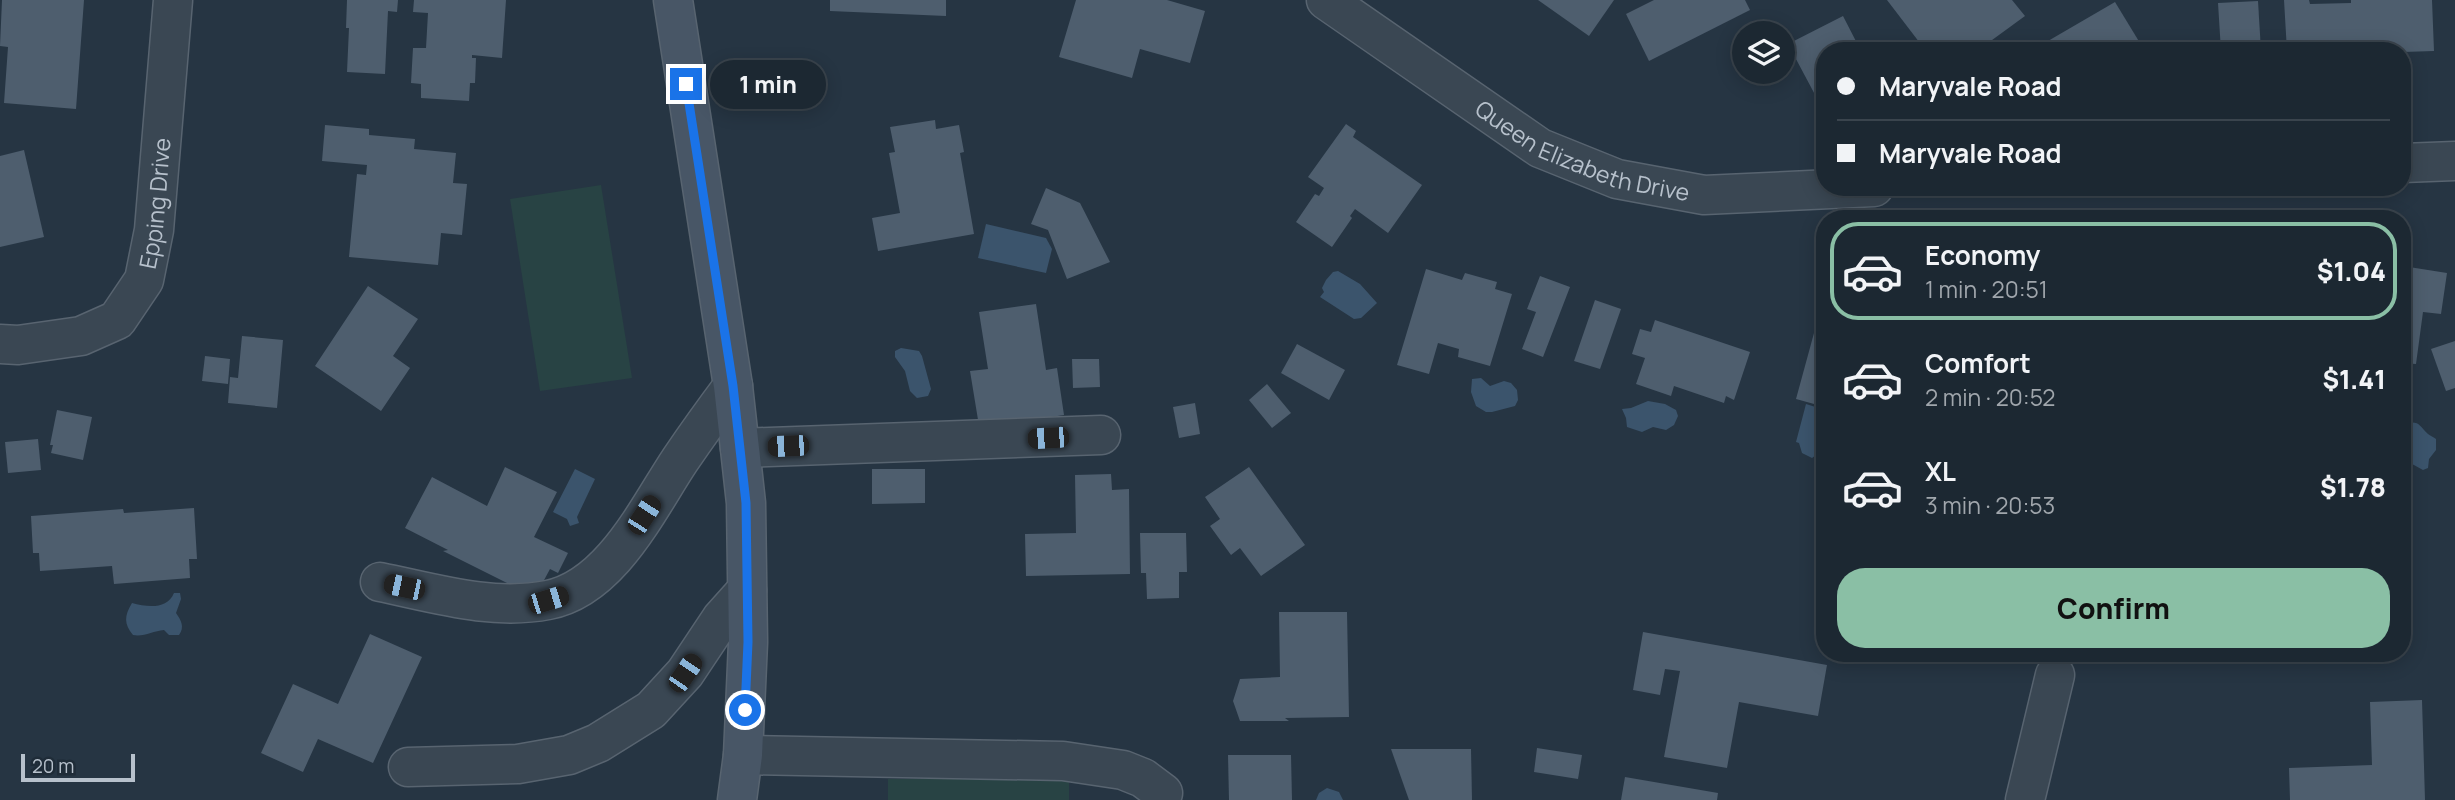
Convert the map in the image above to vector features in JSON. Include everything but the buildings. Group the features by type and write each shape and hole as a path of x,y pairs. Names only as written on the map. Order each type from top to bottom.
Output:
{"street":[{"name":"Epping Drive","path":"0,344 18,345 81,335 117,320 144,280 154,229 173,0"},
{"path":"673,0 733,386 746,503 748,642 743,755 737,800"},
{"name":"Queen Elizabeth Drive","path":"1326,0 1539,148 1617,179 1704,195 1816,190"},
{"path":"2411,163 2455,161"},
{"path":"380,582 476,602 548,600 568,594 601,571 619,553 733,386"},
{"path":"740,448 1101,435"},
{"path":"408,766 518,764 569,755 598,743 651,710 685,673 721,619 747,590"},
{"path":"2025,800 2055,675"},
{"path":"743,755 1063,761 1123,770 1143,778 1163,793"}],"green space":[{"path":"601,185 632,378 540,391 510,199"},
{"path":"888,779 1069,779 1069,800 888,800"}],"water":[{"path":"986,224 1046,238 1052,249 1046,273 978,258"},
{"path":"1338,271 1360,284 1377,303 1361,318 1354,319 1320,297 1324,292 1322,288 1326,280 1333,272"},
{"path":"901,348 919,351 922,356 931,389 928,396 917,398 910,391 905,371 895,357 895,351"},
{"path":"1481,378 1490,386 1504,381 1511,383 1517,390 1518,400 1515,406 1486,412 1476,406 1471,392 1472,379"},
{"path":"1648,401 1665,404 1676,410 1678,416 1674,425 1666,430 1653,427 1642,432 1627,427 1622,409"},
{"path":"1806,404 1816,407 1816,455 1812,458 1802,453 1799,443 1796,442"},
{"path":"2411,423 2417,423 2436,439 2436,450 2429,459 2428,468 2423,470 2411,463"},
{"path":"575,469 595,479 577,517 579,523 570,526 567,519 553,512"},
{"path":"174,593 180,593 181,599 176,613 182,626 179,635 169,635 164,630 133,635 126,620 132,603 162,605"},
{"path":"1327,788 1339,792 1343,800 1316,800 1319,793"}],"route":[{"path":"686,84 733,386 746,503 748,642 745,710"}]}
